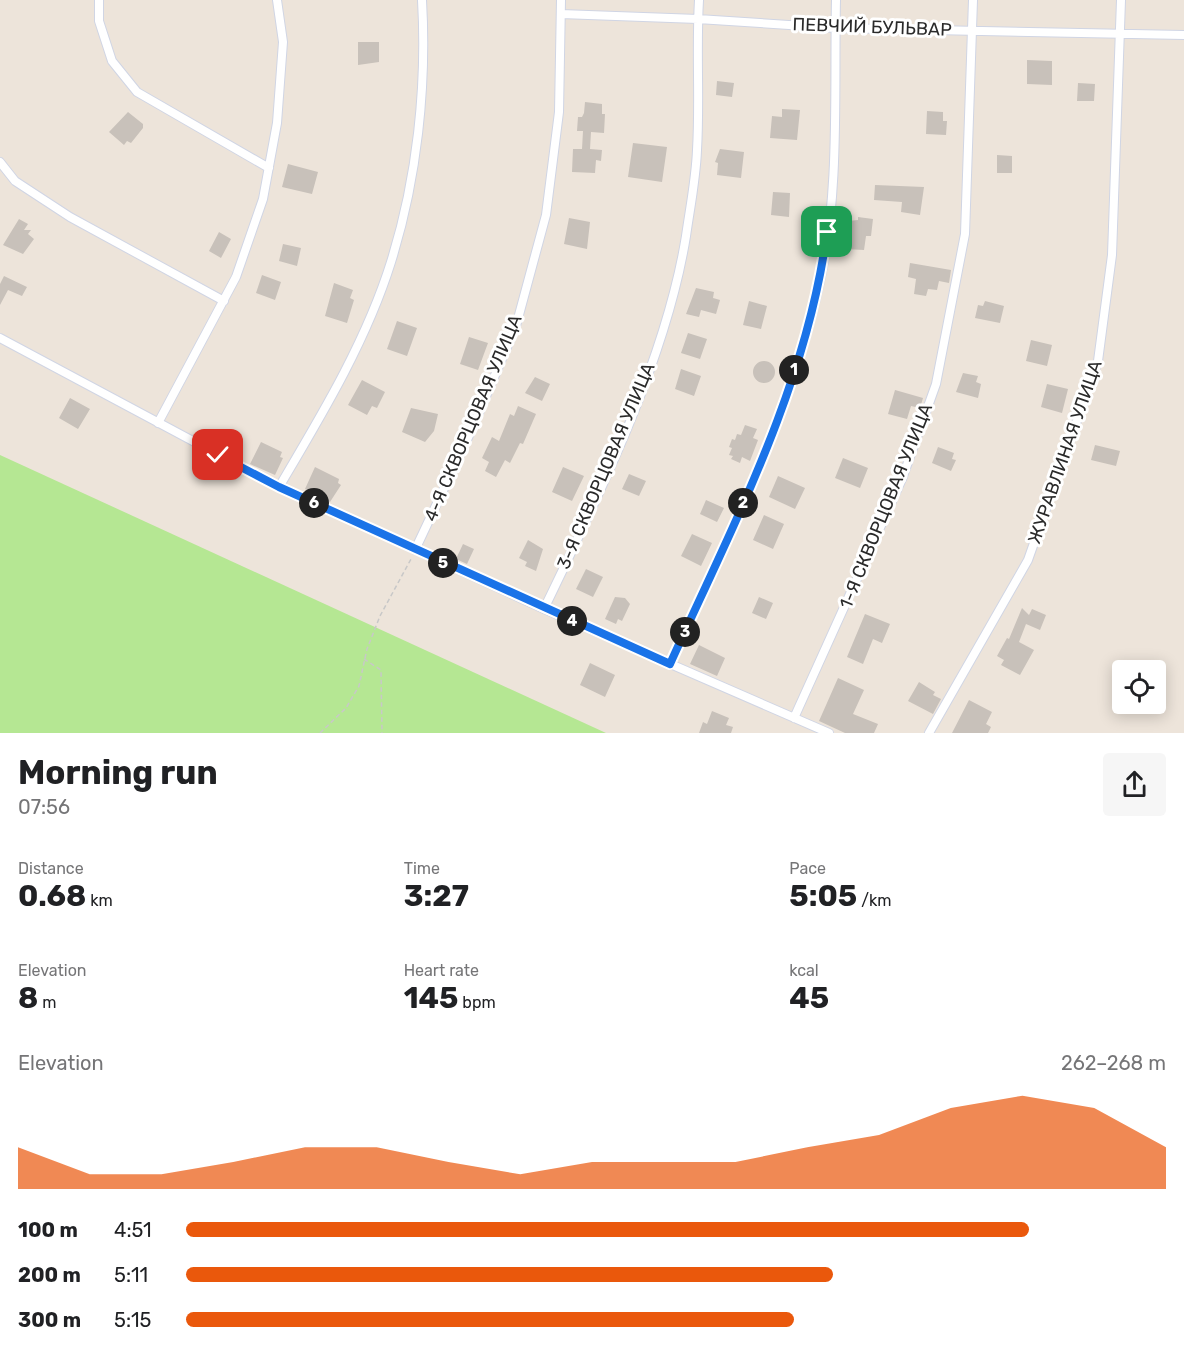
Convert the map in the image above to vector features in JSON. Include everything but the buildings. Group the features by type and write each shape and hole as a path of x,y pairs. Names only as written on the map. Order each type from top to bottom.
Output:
{"street":[{"path":"99,0 99,21 112,61 137,92 269,168"},
{"path":"158,423 236,277 263,199 277,123 283,42 277,0"},
{"path":"279,487 362,337 391,263 410,187 419,112 422,0"},
{"name":"4-Я СКВОРЦОВАЯ УЛИЦА","path":"415,550 472,429 516,326 546,215 559,112 561,0"},
{"name":"3-Я СКВОРЦОВАЯ УЛИЦА","path":"544,609 589,517 631,417 664,323 685,238 697,152 699,0"},
{"path":"670,664 768,449 821,280 832,185 836,0"},
{"name":"1-Я СКВОРЦОВАЯ УЛИЦА","path":"794,718 902,479 936,384 965,234 973,0"},
{"name":"ЖУРАВЛИНАЯ УЛИЦА","path":"928,733 1028,560 1098,361 1112,255 1121,0"},
{"name":"ПЕВЧИЙ БУЛЬВАР","path":"561,14 698,19 835,28 1184,35"},
{"path":"0,162 15,181 70,217 224,301"},
{"path":"0,338 279,487 544,609 828,733"}],"path":[{"path":"321,733 346,708 359,686 364,659 380,616 397,590 415,550"},
{"path":"364,659 381,670 382,733"}],"green space":[{"path":"0,455 606,733 0,733"}],"route":[{"path":"218,455 279,487 415,550 670,664 768,449 821,280 827,232"}]}
